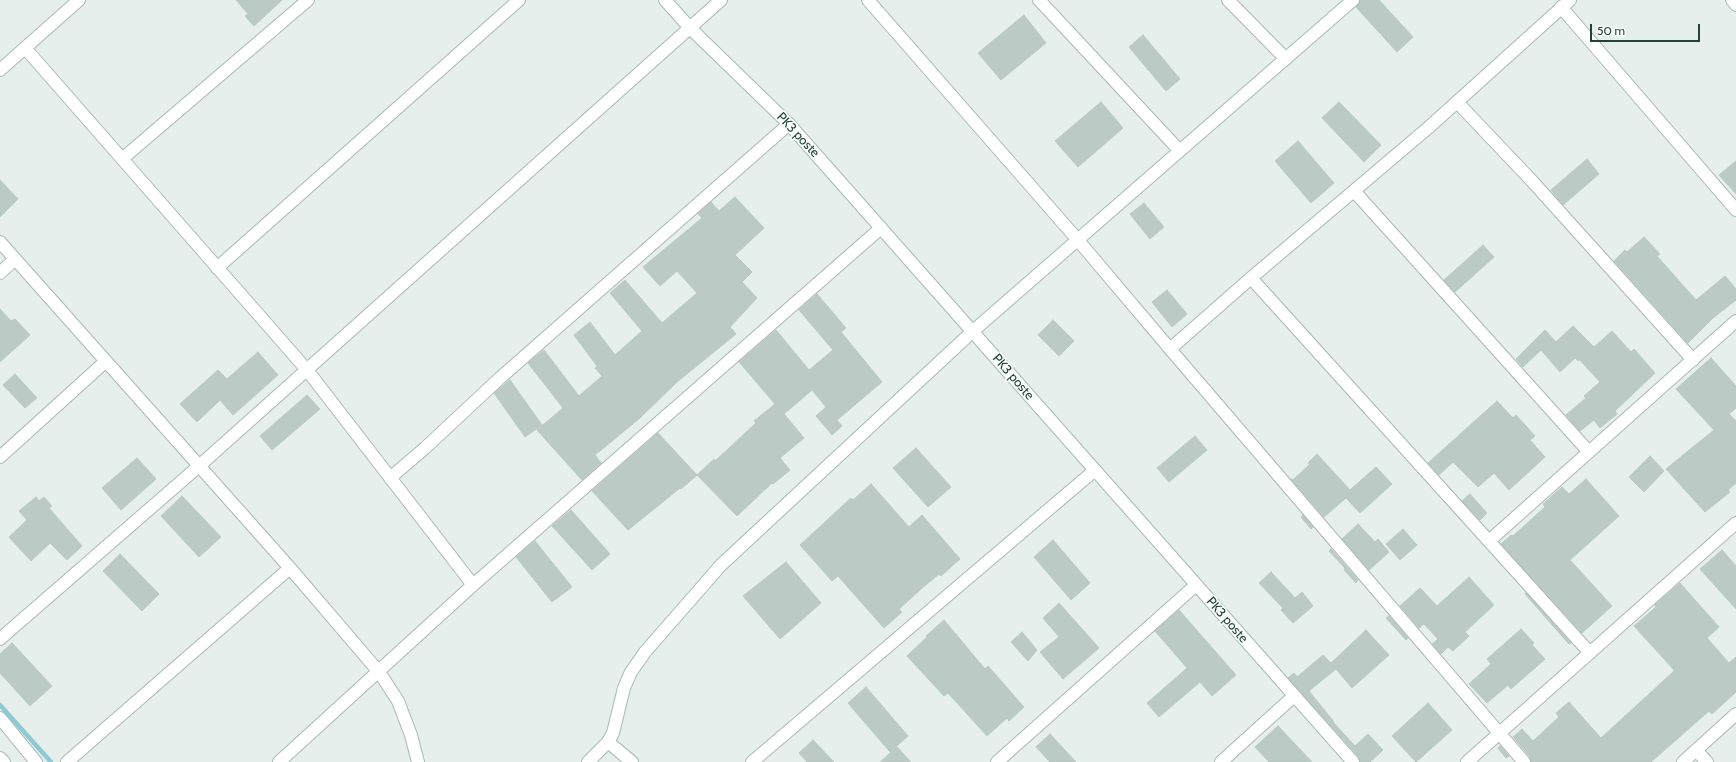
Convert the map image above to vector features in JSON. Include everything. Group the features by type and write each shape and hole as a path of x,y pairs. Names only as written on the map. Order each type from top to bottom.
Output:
{"street":[{"path":"0,70 79,0"},
{"path":"122,159 308,0"},
{"path":"217,268 519,0"},
{"name":"PK3 poste","path":"665,0 690,28 790,124 1353,762"},
{"path":"0,639 199,466 721,0"},
{"path":"868,0 1077,239 1524,762"},
{"path":"1040,0 1179,150"},
{"path":"1228,0 1286,59"},
{"path":"588,762 608,742 614,729 624,688 631,672 645,652 716,571 973,331 1353,0"},
{"path":"1732,0 1736,5"},
{"path":"1170,349 1457,102 1566,4 1736,210"},
{"path":"25,48 307,370 473,584"},
{"path":"1457,102 1532,181 1693,360"},
{"path":"390,478 425,448 500,378 790,124"},
{"path":"1354,191 1589,452"},
{"path":"279,762 379,672 473,584 881,228"},
{"path":"0,242 290,568 379,672 398,701 411,735 418,762"},
{"path":"0,273 15,259"},
{"path":"1251,278 1590,652"},
{"path":"1489,541 1736,321"},
{"path":"0,457 106,361"},
{"path":"752,762 1095,470"},
{"path":"1467,762 1736,523"},
{"path":"67,762 290,568"},
{"path":"997,762 1196,585"},
{"path":"1221,762 1294,696"},
{"path":"1682,762 1736,714"},
{"path":"0,718 36,762"},
{"path":"608,742 632,762"},
{"path":"1696,750 1707,762"},
{"path":"0,758 4,762"}],"building":[{"path":"236,0 282,0 254,26 245,16 248,14"},
{"path":"1360,0 1379,0 1413,37 1397,52 1356,7"},
{"path":"1024,15 1046,43 1001,80 978,53"},
{"path":"1143,35 1180,79 1166,91 1129,47"},
{"path":"1101,102 1123,128 1078,167 1055,141"},
{"path":"1339,102 1381,145 1364,162 1322,118"},
{"path":"1298,141 1334,183 1311,203 1275,161"},
{"path":"1587,159 1599,174 1563,205 1551,190"},
{"path":"1736,161 1736,194 1719,175"},
{"path":"0,180 18,199 0,217"},
{"path":"735,197 764,228 735,255 752,272 742,282 757,298 730,327 736,334 677,382 640,418 595,455 601,463 582,480 537,430 563,408 528,363 544,350 579,396 602,376 595,368 597,366 574,335 590,322 615,355 642,331 610,293 625,280 662,323 697,293 677,271 660,286 643,267 702,218 698,214 711,202 719,211"},
{"path":"1144,203 1164,227 1150,239 1130,214"},
{"path":"1644,237 1660,254 1657,256 1696,300 1725,276 1736,289 1736,300 1713,318 1688,343 1614,261 1625,250 1627,252"},
{"path":"1483,245 1494,257 1455,292 1444,280"},
{"path":"1167,290 1187,314 1172,327 1152,302"},
{"path":"817,294 846,328 841,332 882,382 837,420 842,426 832,435 816,416 826,407 812,390 784,414 804,438 780,458 790,470 773,484 772,483 737,516 697,475 714,459 715,461 756,423 754,421 775,404 739,362 776,330 809,370 833,350 799,310"},
{"path":"0,309 11,321 15,319 30,335 0,362"},
{"path":"1053,320 1074,341 1059,356 1038,335"},
{"path":"1573,326 1594,347 1612,331 1631,352 1634,349 1655,373 1615,411 1617,414 1600,428 1594,420 1580,431 1566,415 1586,398 1584,396 1600,382 1579,359 1578,361 1575,358 1560,372 1541,350 1523,367 1516,359 1545,330 1556,342"},
{"path":"258,352 278,375 233,415 220,400 197,422 180,404 218,370 227,379"},
{"path":"1711,358 1736,386 1736,408 1729,414 1736,421 1736,483 1728,490 1730,492 1705,512 1666,469 1714,430 1676,389"},
{"path":"15,374 37,398 25,408 3,385"},
{"path":"510,380 542,425 525,437 494,393"},
{"path":"307,395 320,409 272,450 260,436"},
{"path":"1497,401 1513,418 1516,415 1535,436 1530,440 1545,457 1509,490 1494,473 1478,487 1453,462 1439,475 1428,463"},
{"path":"658,433 697,475 628,530 592,491"},
{"path":"1195,436 1207,450 1169,482 1157,468"},
{"path":"916,448 951,487 928,507 893,468"},
{"path":"1317,454 1350,490 1376,467 1392,484 1360,513 1346,498 1324,517 1291,479 1293,480 1310,464 1308,463"},
{"path":"1650,456 1664,471 1644,492 1629,477"},
{"path":"137,458 156,479 121,510 102,488"},
{"path":"1586,479 1619,516 1570,560 1612,606 1582,633 1501,544 1511,535 1513,536 1545,507 1543,504 1562,487 1569,494"},
{"path":"871,484 909,527 922,515 960,559 941,576 939,574 921,589 899,609 902,612 884,628 838,576 832,581 800,545 851,498 853,500"},
{"path":"1470,494 1487,513 1480,520 1462,501"},
{"path":"182,496 221,537 199,557 161,516"},
{"path":"36,497 39,501 44,497 52,506 49,508 82,546 67,560 50,543 31,561 9,537 27,520 19,511"},
{"path":"571,510 610,554 592,570 552,526"},
{"path":"1303,515 1313,527 1311,529 1301,517"},
{"path":"1358,524 1375,542 1378,539 1389,552 1369,570 1342,539"},
{"path":"1403,529 1417,545 1400,560 1386,544"},
{"path":"1053,540 1090,583 1071,600 1034,557"},
{"path":"535,541 572,587 552,602 516,557"},
{"path":"1331,549 1358,580 1356,583 1344,570 1345,568 1329,551"},
{"path":"1722,550 1736,566 1736,609 1700,569"},
{"path":"120,554 159,594 142,611 103,571"},
{"path":"786,562 821,603 780,639 743,596"},
{"path":"1271,572 1295,598 1302,592 1313,606 1293,623 1281,610 1283,608 1259,583"},
{"path":"1469,577 1494,605 1465,632 1469,636 1453,651 1448,647 1441,654 1432,644 1438,639 1424,624 1419,628 1400,606 1420,588 1437,606"},
{"path":"1680,583 1719,627 1707,638 1729,663 1736,657 1736,692 1712,714 1709,711 1651,762 1531,762 1530,757 1513,737 1522,729 1533,741 1559,717 1556,713 1569,702 1601,738 1673,672 1674,670 1634,626"},
{"path":"1526,593 1571,643 1569,644 1525,594"},
{"path":"1059,603 1099,648 1063,679 1040,652 1059,637 1043,618"},
{"path":"1179,610 1236,675 1212,696 1200,682 1159,717 1147,703 1187,668 1155,631"},
{"path":"1389,616 1408,638 1406,640 1386,618"},
{"path":"944,620 985,669 988,666 1024,707 1009,721 1007,718 987,736 948,693 944,696 907,656"},
{"path":"1521,629 1534,643 1532,645 1545,659 1511,689 1508,685 1487,703 1469,684 1491,664 1487,659"},
{"path":"1366,630 1389,655 1352,688 1336,669 1309,691 1333,722 1355,746 1368,734 1383,750 1370,762 1360,762 1359,757 1288,678 1294,673 1297,677 1323,655 1331,663"},
{"path":"1022,632 1037,650 1028,661 1011,642"},
{"path":"12,643 52,686 30,706 0,673 0,654"},
{"path":"866,687 908,736 890,752 848,703"},
{"path":"1428,703 1452,730 1416,762 1392,736"},
{"path":"1278,726 1312,762 1269,762 1255,747"},
{"path":"1050,734 1076,762 1050,762 1036,747"},
{"path":"813,740 834,762 807,762 799,753"},
{"path":"1500,746 1509,756 1506,758 1498,748"},
{"path":"897,747 911,762 880,762"}],"waterway":[{"path":"0,705 51,762"}]}
